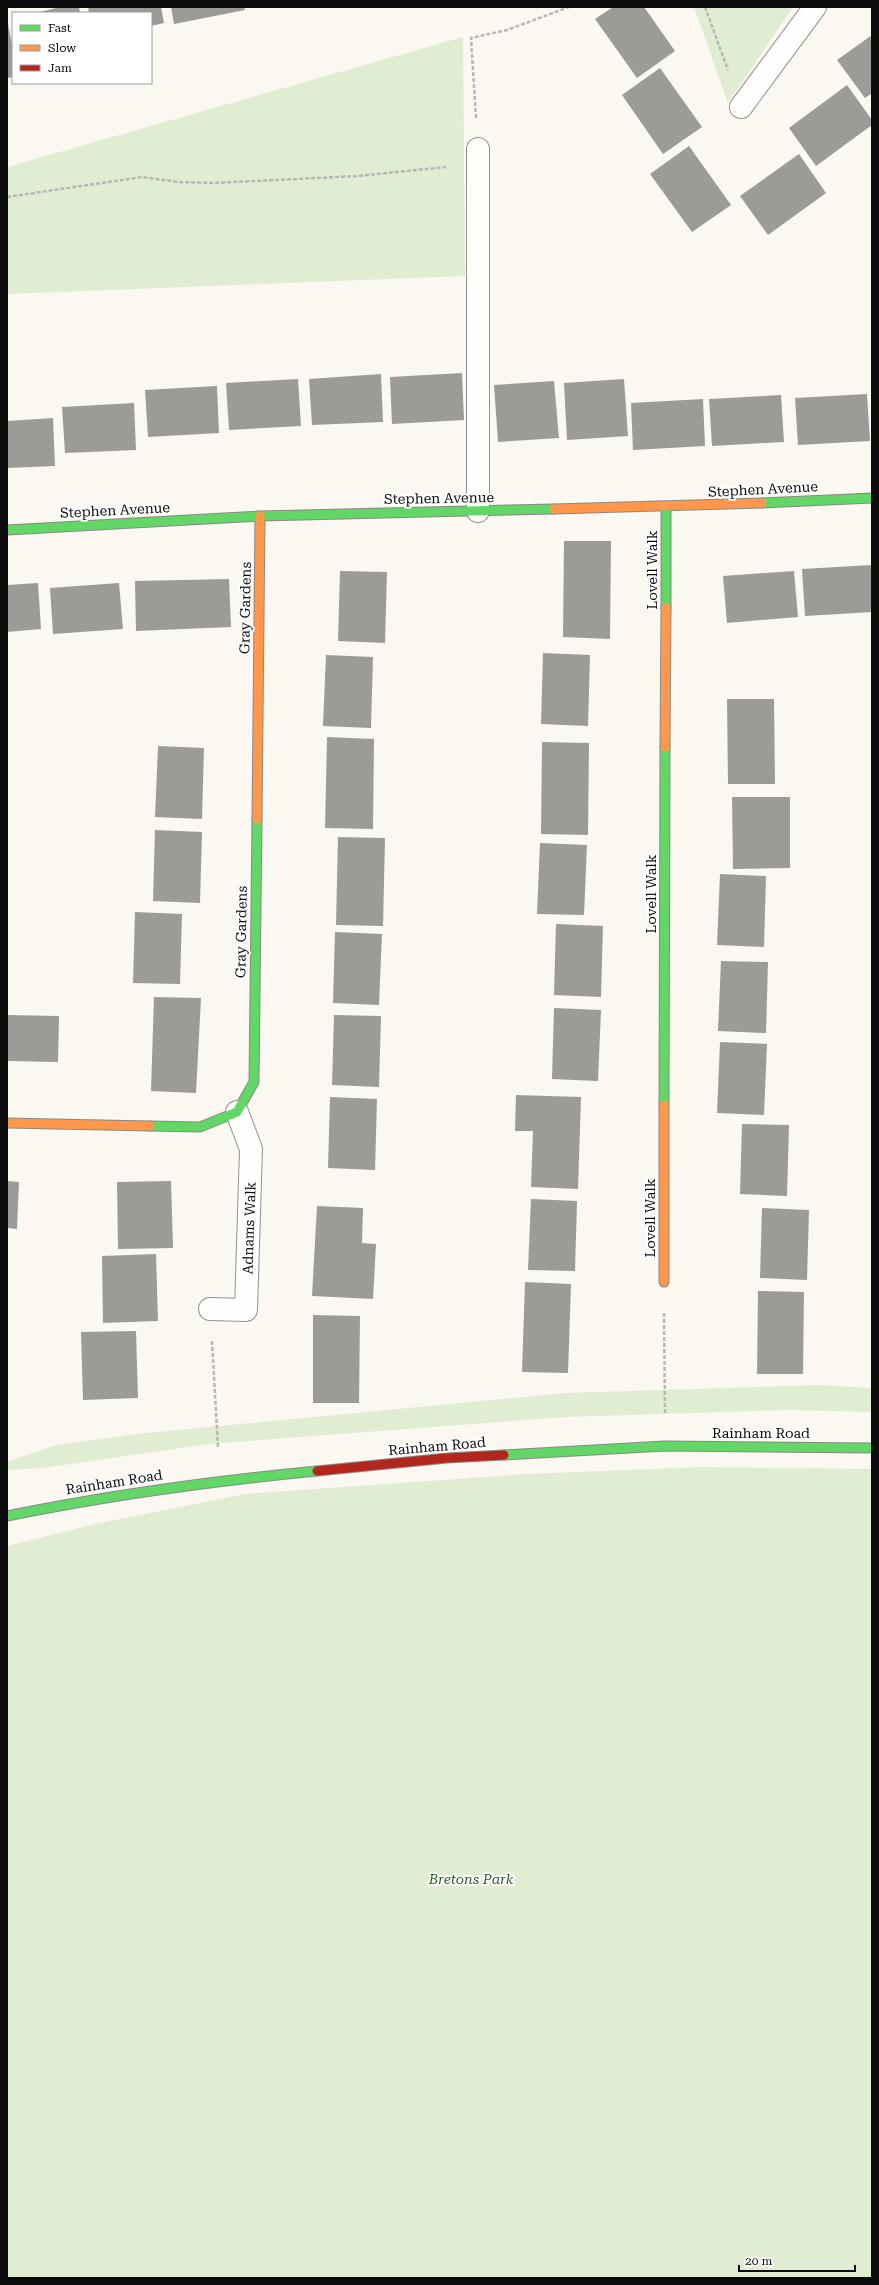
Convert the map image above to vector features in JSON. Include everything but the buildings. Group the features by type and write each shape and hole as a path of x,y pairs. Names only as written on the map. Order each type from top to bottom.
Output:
{"street":[{"path":"741,107 815,7"},
{"path":"478,156 478,511"},
{"name":"Stephen Avenue","path":"7,530 260,516 666,507 872,498"},
{"name":"Lovell Walk","path":"664,1282 666,507"},
{"name":"Gray Gardens","path":"237,1112 254,1082 260,516"},
{"path":"7,1123 200,1127 237,1112"},
{"name":"Adnams Walk","path":"210,1309 246,1310 251,1149 237,1112"},
{"name":"Rainham Road","path":"7,1516 79,1501 220,1480 447,1458 665,1446 872,1448"}],"path":[{"path":"7,197 142,177 178,182 214,183 357,176 478,156 471,38 507,30 569,7"},
{"path":"705,7 741,107"},
{"path":"664,1282 665,1446"},
{"path":"210,1309 220,1480"}],"green space":[{"path":"694,7 793,7 728,103"},
{"path":"463,37 465,276 7,294 7,167"},
{"path":"820,1385 872,1388 872,1412 789,1410 566,1417 208,1444 43,1468 7,1470 7,1462 56,1445 136,1434 566,1393"},
{"name":"Bretons Park","path":"703,1467 872,1469 872,2278 7,2278 7,1546 95,1524 245,1494 526,1474"}],"traffic: fast":[{"path":"762,503 872,498"},
{"path":"666,507 666,608"},
{"path":"7,530 260,516 554,509"},
{"path":"664,1105 665,747"},
{"path":"150,1126 200,1127 237,1112 254,1082 257,819"},
{"path":"504,1455 665,1446 872,1448"},
{"path":"7,1516 162,1489 317,1471"}],"traffic: slow":[{"path":"554,509 762,503"},
{"path":"257,819 260,516"},
{"path":"665,747 666,608"},
{"path":"664,1105 664,1282"},
{"path":"7,1123 150,1126"}],"traffic: jam":[{"path":"317,1471 447,1458 504,1455"}]}
